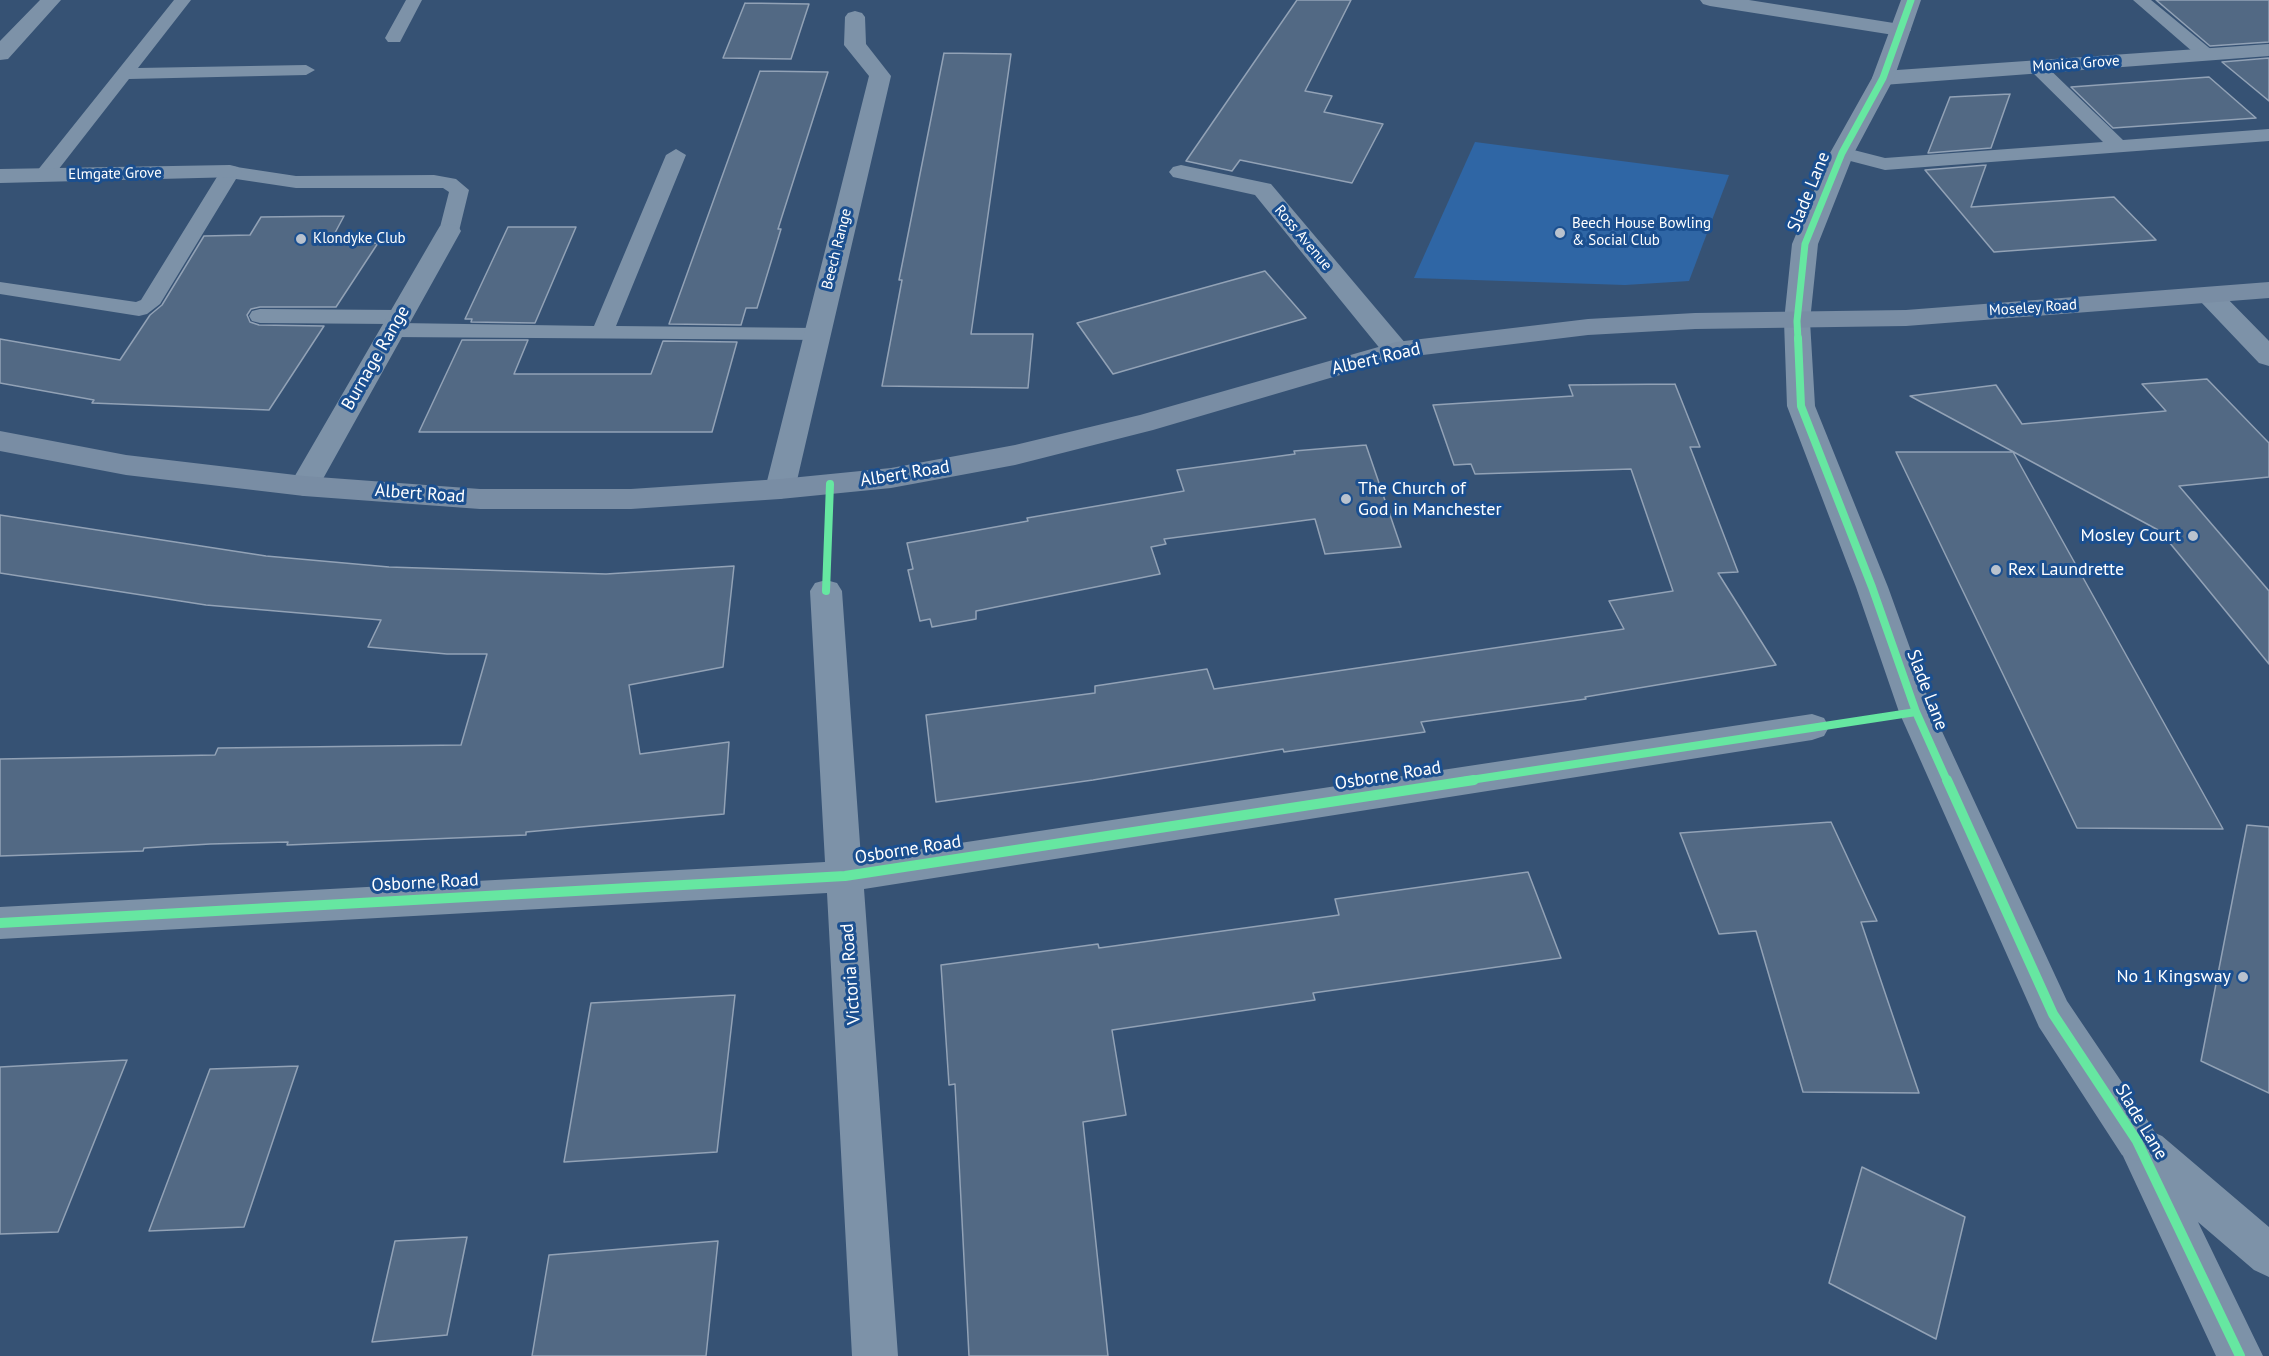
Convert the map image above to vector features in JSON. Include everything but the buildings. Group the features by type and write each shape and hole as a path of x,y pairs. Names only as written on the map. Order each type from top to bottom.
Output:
{"main road":[{"name":"Moseley Road","path":"1797,321 1906,318 2269,290"},
{"name":"Albert Road","path":"0,441 126,465 304,486 480,499 554,501 780,489 891,478 1015,455 1143,423 1396,350 1588,327 1695,321 1797,321"}],"street":[{"path":"0,54 51,0"},
{"path":"1710,0 1900,30"},
{"name":"Slade Lane","path":"1911,0 1883,78 1842,153 1805,244 1797,321 1801,406 1872,587 1916,712 2052,1014 2137,1141 2240,1356"},
{"name":"Beech Range","path":"780,489 880,76 855,45 855,17"},
{"name":"Monica Grove","path":"1883,78 2269,50"},
{"name":"Elmgate Grove","path":"0,176 230,172"},
{"name":"Ross Avenue","path":"1181,172 1263,189 1396,350"},
{"name":"Burnage Range","path":"304,486 449,231"},
{"path":"2209,295 2269,357"},
{"name":"Victoria Road","path":"826,591 875,1356"},
{"name":"Osborne Road","path":"0,923 845,876 1812,727"},
{"name":"Slade Lane","path":"2137,1141 2269,1255"}],"lane":[{"path":"44,175 183,0"},
{"path":"394,38 414,0"},
{"path":"2141,0 2207,55"},
{"path":"2037,67 2118,146"},
{"path":"124,74 306,70"},
{"path":"1842,153 1886,164 2269,135"},
{"path":"602,333 676,155"},
{"path":"0,288 139,309 149,304 230,172 296,182 434,181 448,183 459,190 449,231"},
{"path":"260,316 602,333 816,335"}],"shaded area":[{"path":"1475,142 1729,175 1689,281 1625,285 1414,278"}],"cycle path":[{"path":"1911,0 1883,78 1842,153 1805,244 1797,321 1801,406 1872,587 1916,712 2053,1014 2137,1141 2240,1356"},
{"path":"826,591 830,484"},
{"path":"0,923 845,876 1916,712"}],"place":[{"name":"Beech House Bowling & Social Club","path":"1560,233"},
{"name":"Klondyke Club","path":"301,239"},
{"name":"The Church of God in Manchester","path":"1346,499"},
{"name":"Mosley Court","path":"2193,536"},
{"name":"Rex Laundrette","path":"1996,570"},
{"name":"No 1 Kingsway","path":"2243,977"}]}
